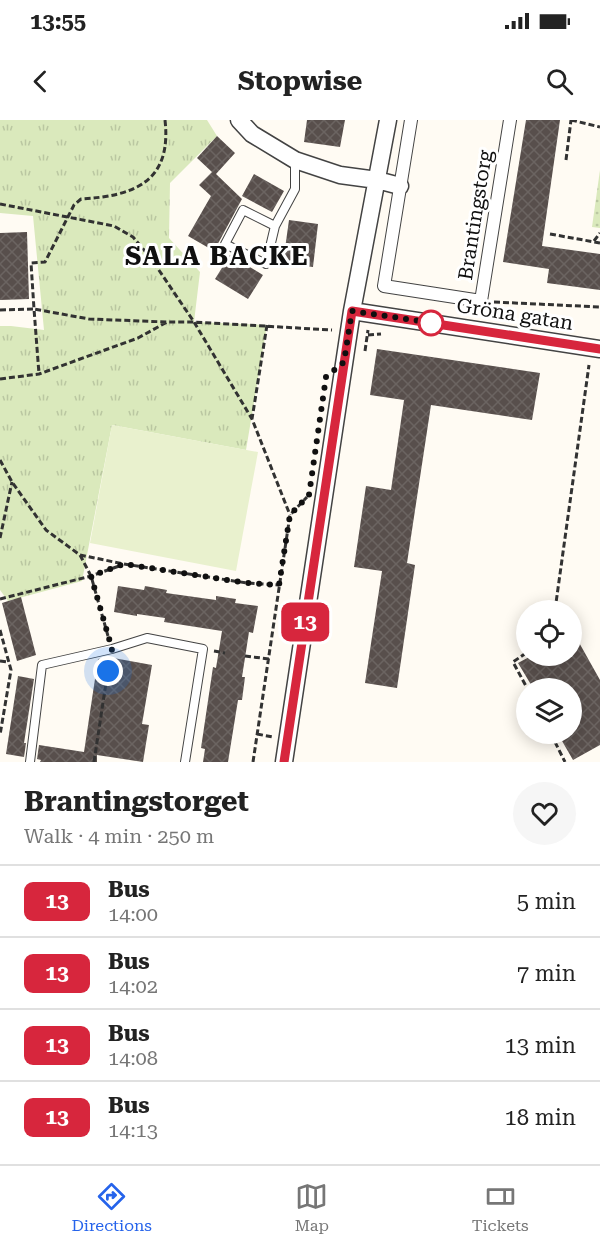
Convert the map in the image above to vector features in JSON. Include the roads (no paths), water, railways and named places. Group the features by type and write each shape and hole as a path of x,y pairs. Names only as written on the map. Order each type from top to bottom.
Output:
{"street":[{"path":"239,120 252,134 295,160 340,175 400,186"},
{"path":"284,762 352,311 388,120"},
{"name":"Brantingstorg","path":"411,120 384,286 481,301 510,120"},
{"name":"Gröna gatan","path":"352,311 600,349"}],"lane":[{"path":"275,226 243,210 225,244 266,264 275,226 295,189 295,160"},
{"path":"30,762 42,665 112,649 147,638 203,649 185,762"}],"district":[{"name":"SALA BACKE","path":"217,256"}]}
